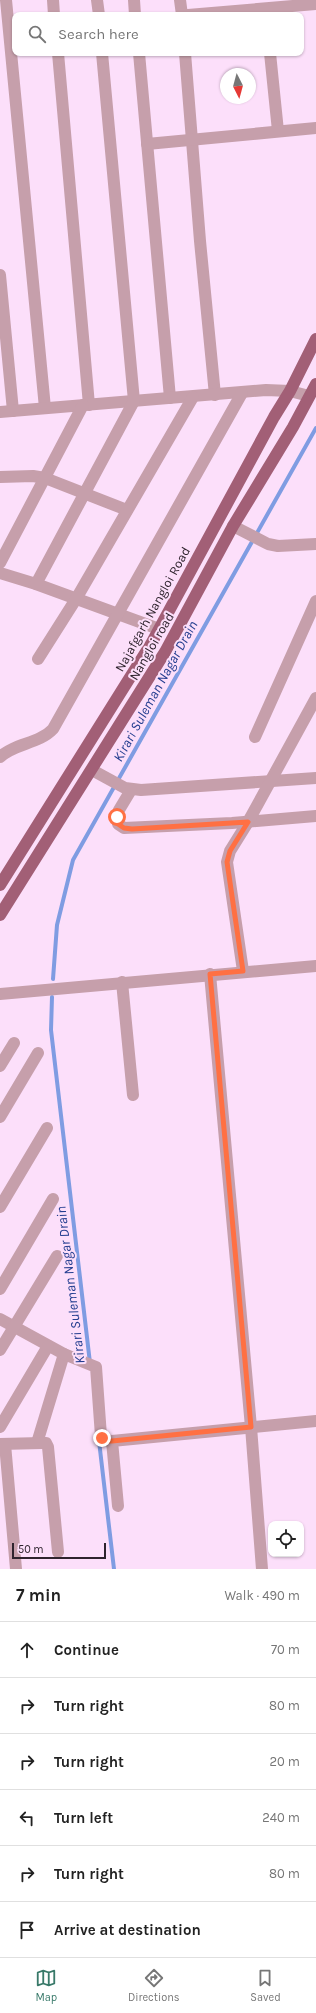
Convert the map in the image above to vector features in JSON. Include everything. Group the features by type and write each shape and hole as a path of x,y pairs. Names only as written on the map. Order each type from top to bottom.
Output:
{"main road":[{"name":"Najafgarh Nangloi Road","path":"0,885 159,629 274,417 290,391 316,339"},
{"name":"Nangloi road","path":"0,916 165,652 233,526 293,428 316,384"}],"street":[{"path":"6,0 45,408"},
{"path":"53,0 54,12"},
{"path":"98,0 99,12"},
{"path":"134,0 135,12"},
{"path":"180,0 182,12"},
{"path":"221,12 316,4"},
{"path":"0,563 86,405 58,56"},
{"path":"36,584 134,401 102,56"},
{"path":"139,56 170,398"},
{"path":"185,56 215,395"},
{"path":"270,56 278,131"},
{"path":"147,144 316,128"},
{"path":"0,274 13,411"},
{"path":"0,412 266,390 290,391 309,396"},
{"path":"0,757 8,750 47,735 53,730 242,393"},
{"path":"38,659 76,599 193,396"},
{"path":"0,477 33,476 45,478 127,510"},
{"path":"233,526 268,544 278,546 316,544"},
{"path":"0,573 36,584 159,629"},
{"path":"255,737 316,601"},
{"path":"243,971 227,862 230,851 248,822 316,698"},
{"path":"92,770 128,789 269,782 316,778"},
{"path":"128,789 117,817 118,824 124,828 248,822 316,816"},
{"path":"0,994 243,971 316,966"},
{"path":"210,974 251,1427 262,1569"},
{"path":"122,982 133,1095"},
{"path":"0,1066 14,1043"},
{"path":"0,1117 38,1053"},
{"path":"0,1207 47,1128"},
{"path":"0,1289 53,1199"},
{"path":"0,1350 57,1256"},
{"path":"0,1320 76,1360 91,1364 96,1369 102,1438 105,1441 316,1421"},
{"path":"0,1427 48,1346"},
{"path":"37,1443 64,1354"},
{"path":"112,1441 118,1506"},
{"path":"16,1569 2,1444 46,1443 48,1447 58,1552"}],"waterway":[{"name":"Kirari Suleman Nagar Drain","path":"53,979 57,925 73,860 316,428"},
{"name":"Kirari Suleman Nagar Drain","path":"52,997 51,1030 90,1363"},
{"name":"Kirari Suleman Nagar Drain","path":"99,1441 114,1569"}],"route":[{"path":"102,1438 105,1441 112,1441 251,1427 210,974 243,971 227,862 230,851 248,822 132,829 124,828 118,824 117,817"}]}
